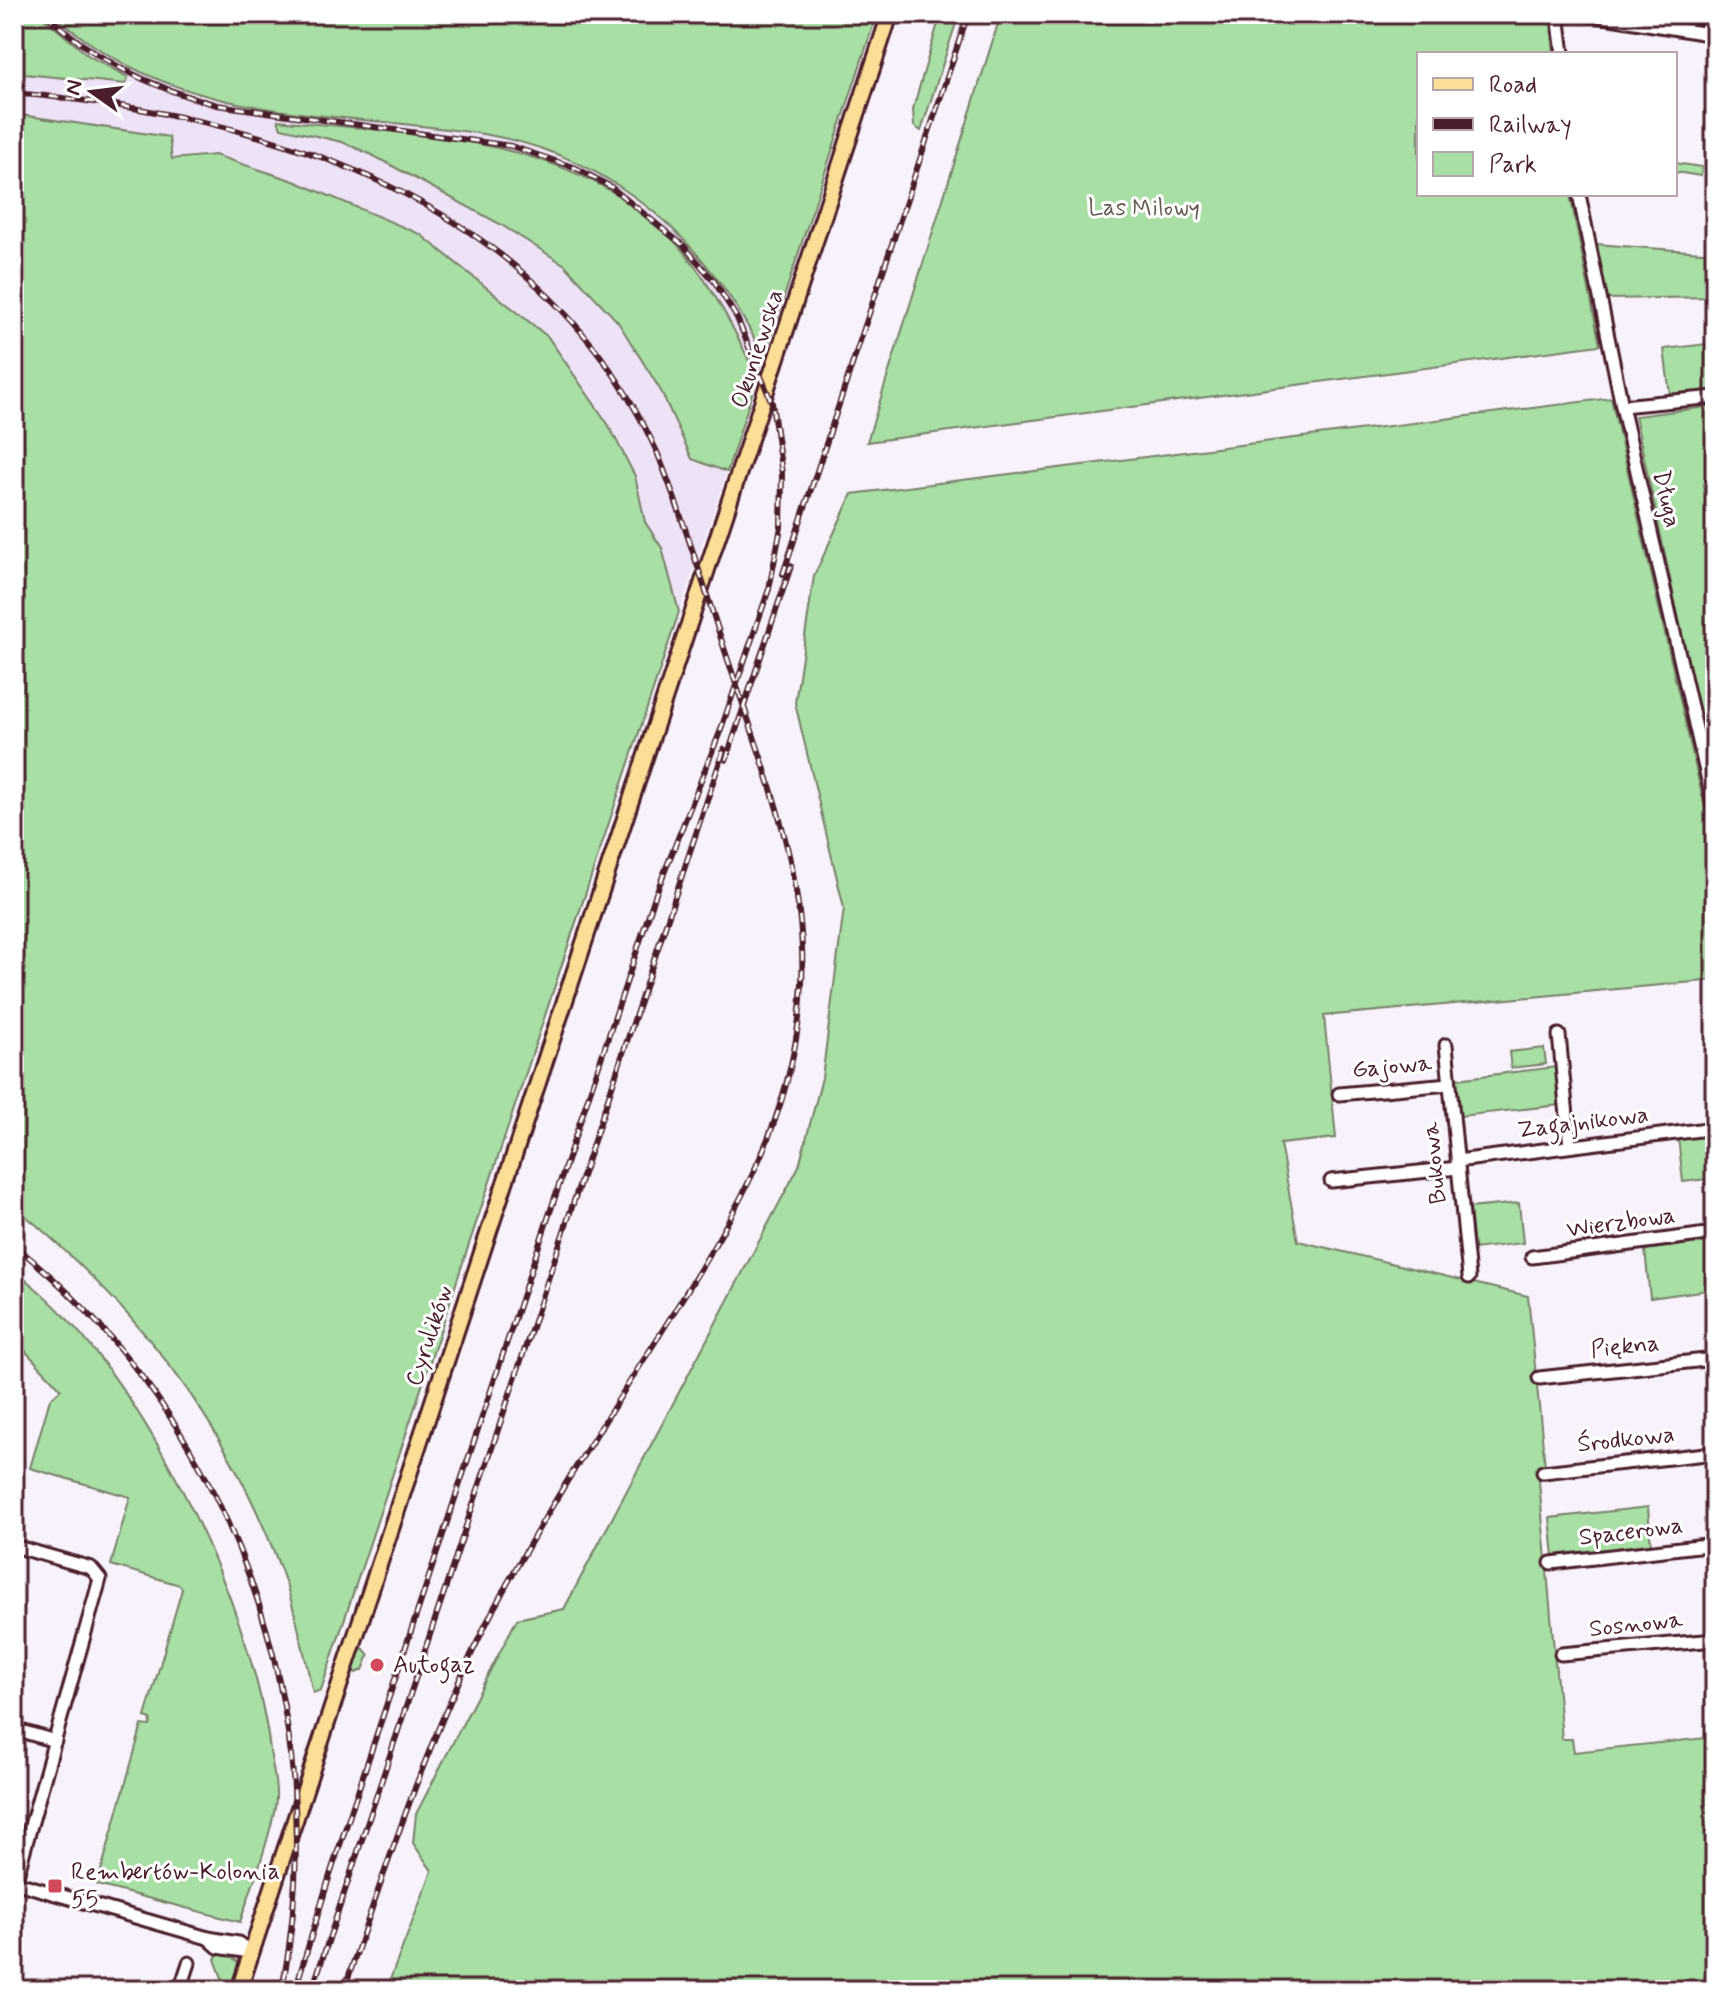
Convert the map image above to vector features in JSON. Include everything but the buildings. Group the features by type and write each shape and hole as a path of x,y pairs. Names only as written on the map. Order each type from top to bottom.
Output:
{"main road":[{"name":"Okuniewska","path":"667,696 890,14"},
{"name":"Cyrulików","path":"239,1990 667,696"}],"street":[{"path":"1558,14 1563,52"},
{"path":"1586,14 1715,35"},
{"name":"Długa","path":"1579,196 1622,406 1715,811"},
{"path":"1622,406 1715,397"},
{"path":"1559,1035 1570,1146"},
{"name":"Bukowa","path":"1446,1045 1469,1277"},
{"name":"Gajowa","path":"1339,1094 1449,1084"},
{"name":"Zagajnikowa","path":"1331,1181 1715,1128"},
{"name":"Wierzbowa","path":"1532,1257 1715,1233"},
{"name":"Piękna","path":"1539,1378 1715,1359"},
{"name":"Środkowa","path":"1543,1472 1715,1453"},
{"name":"Spacerowa","path":"1551,1563 1715,1544"},
{"path":"14,1546 91,1568 98,1574 100,1584 14,1884 208,1938 238,1943 251,1952"},
{"name":"Sosnowa","path":"1561,1654 1715,1640"},
{"path":"14,1729 55,1741"},
{"path":"180,1990 189,1963"}],"shaded area":[{"path":"39,14 53,14 115,60 202,98 490,136 533,147 603,176 675,230 719,277 747,322 764,358 757,378 736,331 583,176 520,153 425,136 282,128 342,142 372,155 500,224 565,265 618,322 661,391 692,459 727,472 679,612 662,548 645,522 635,476 608,424 548,337 420,234 215,155 171,159 169,137 14,114 14,73 127,83 128,77 89,56"}],"green space":[{"path":"14,14 39,14 89,56 128,77 126,84 14,73"},
{"path":"53,14 877,14 764,358 716,278 687,243 654,212 617,185 577,163 534,146 488,135 315,115 205,95 152,77 101,51"},
{"path":"935,14 959,14 921,131 914,126 913,109 938,23"},
{"name":"Las Milowy","path":"1001,14 1550,14 1554,52 1417,52 1417,196 1570,196 1600,345 867,442"},
{"path":"14,114 169,137 172,159 215,155 294,181 420,234 548,337 608,424 635,476 645,522 662,548 679,612 321,1690 313,1693 287,1587 265,1529 210,1425 142,1331 60,1246 14,1206"},
{"path":"278,120 386,130 496,148 549,163 599,184 644,213 684,252 706,282 757,378 727,472 692,459 661,391 618,322 565,265 500,224 372,155 342,142 281,128"},
{"path":"1677,163 1702,167 1701,176 1677,172"},
{"path":"1595,244 1715,253 1715,297 1607,299"},
{"path":"1715,343 1715,391 1670,395 1664,349"},
{"path":"1611,398 1715,852 1715,980 1324,1016 1336,1138 1280,1144 1298,1241 1528,1296 1545,1466 1538,1470 1562,1739 1572,1739 1574,1752 1715,1737 1715,1990 386,1990 432,1871 413,1843 416,1814 517,1619 564,1609 799,1166 822,1078 844,908 795,703 814,576 852,494"},
{"path":"1715,406 1715,769 1704,736 1635,416"},
{"path":"1544,1048 1546,1064 1511,1068 1509,1052"},
{"path":"1556,1067 1560,1105 1460,1116 1457,1079"},
{"path":"1715,1133 1715,1178 1683,1182 1678,1137"},
{"path":"1519,1203 1523,1243 1474,1249 1470,1208"},
{"path":"1715,1241 1715,1289 1650,1298 1645,1250"},
{"path":"14,1271 60,1311 103,1362 144,1422 181,1488 214,1557 240,1626 259,1691 276,1793 266,1843 240,1922 97,1885 142,1725 150,1726 151,1719 145,1717 182,1589 180,1585 111,1565 130,1497 30,1468 50,1399 61,1389 14,1339"},
{"path":"1648,1507 1651,1546 1554,1556 1550,1518"},
{"path":"363,1648 369,1655 363,1670 356,1673 351,1665 356,1650"},
{"path":"225,1952 238,1962 233,1990 218,1990 222,1978 215,1959 218,1953"}],"railway":[{"path":"46,14 104,59 147,81 193,98 217,105 511,146 576,168 611,187 684,246 714,281 737,318 772,403 782,474 781,527 769,589 720,732 655,896 330,1875 295,1990"},
{"path":"783,574 968,14"},
{"path":"14,93 111,104 207,123 300,150 389,186 471,233 544,292 607,365 657,452 769,782 798,902 802,983 797,1033 788,1079 757,1164 714,1246 544,1520 481,1634 416,1784 344,1990"},
{"path":"726,760 791,566"},
{"path":"312,1990 724,749"},
{"path":"14,1245 91,1316 157,1397 210,1486 251,1580 279,1680 294,1782 295,1886 282,1990"}],"place":[{"name":"Autogaz","path":"377,1665"},
{"name":"Rembertów-Kolonia 55","path":"55,1886"}]}
